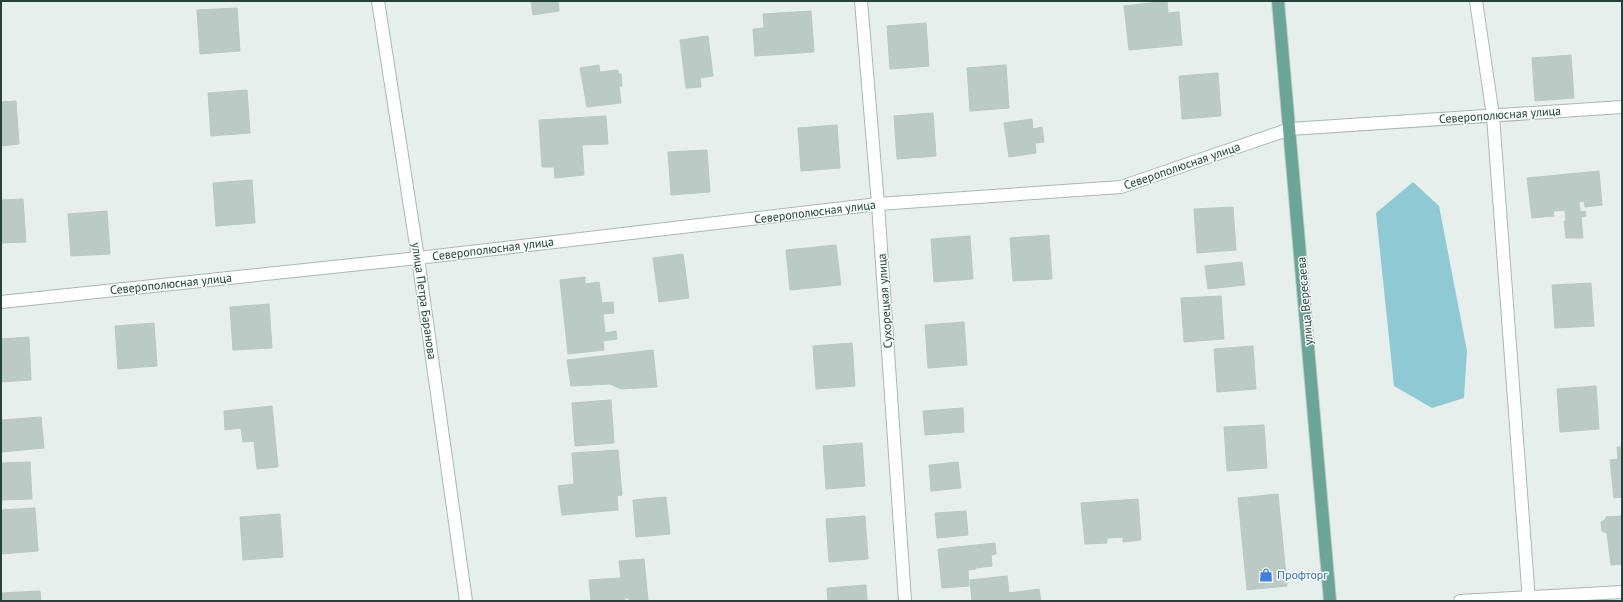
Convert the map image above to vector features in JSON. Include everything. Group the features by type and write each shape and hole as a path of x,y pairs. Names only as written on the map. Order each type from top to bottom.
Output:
{"main road":[{"name":"улица Вересаева","path":"1278,1 1330,601"}],"street":[{"name":"улица Петра Баранова","path":"378,1 418,258 466,601"},
{"name":"Сухорецкая улица","path":"861,1 878,204 905,601"},
{"path":"1476,1 1493,116 1528,599"},
{"name":"Северополюсная улица","path":"1,302 418,258 878,204 1121,187 1290,129 1622,107"},
{"path":"1460,601 1528,599 1622,592"}],"water":[{"path":"1413,182 1439,206 1467,351 1464,398 1432,408 1394,386 1376,213"}],"building":[{"path":"531,1 558,1 559,11 533,15"},
{"path":"1167,1 1168,13 1179,12 1182,45 1129,50 1124,6"},
{"path":"237,8 240,51 200,54 197,10"},
{"path":"811,11 814,52 755,56 753,29 764,28 763,14"},
{"path":"926,23 929,66 890,69 887,26"},
{"path":"708,36 713,76 700,78 701,87 686,88 680,40"},
{"path":"1571,55 1574,98 1535,101 1532,58"},
{"path":"599,65 600,72 618,70 618,74 621,74 622,86 619,86 621,103 587,107 580,68"},
{"path":"1006,65 1009,108 970,111 967,68"},
{"path":"1218,73 1221,116 1182,119 1179,76"},
{"path":"247,90 250,133 211,136 208,93"},
{"path":"16,101 19,144 1,146 1,102"},
{"path":"933,113 936,156 897,159 894,116"},
{"path":"606,116 608,144 582,145 584,175 555,178 554,167 542,167 539,120"},
{"path":"1032,119 1033,129 1042,127 1044,142 1035,143 1036,153 1009,157 1004,123"},
{"path":"837,125 840,168 801,171 798,128"},
{"path":"707,150 710,192 671,195 668,152"},
{"path":"1599,171 1602,205 1585,207 1584,201 1579,202 1580,212 1585,211 1586,216 1581,217 1583,238 1566,238 1564,221 1566,221 1565,210 1553,211 1554,216 1532,218 1527,178"},
{"path":"252,180 255,223 216,226 213,183"},
{"path":"23,199 26,242 1,243 1,200"},
{"path":"1233,207 1236,250 1197,253 1194,209"},
{"path":"107,211 110,254 71,256 68,214"},
{"path":"1049,235 1052,279 1013,281 1010,238"},
{"path":"970,236 973,279 934,282 931,239"},
{"path":"836,245 841,285 790,290 786,250"},
{"path":"683,254 689,298 659,302 653,258"},
{"path":"1242,262 1245,285 1208,289 1205,266"},
{"path":"585,277 585,284 599,282 602,303 613,302 614,313 603,314 605,333 616,331 617,339 603,341 604,350 568,354 560,280"},
{"path":"1591,283 1594,326 1555,328 1552,285"},
{"path":"1221,296 1224,339 1184,342 1181,298"},
{"path":"269,304 272,348 233,350 230,307"},
{"path":"964,322 967,365 928,368 925,325"},
{"path":"154,323 157,366 118,369 115,326"},
{"path":"29,337 31,380 1,382 1,339"},
{"path":"852,343 855,386 816,389 813,346"},
{"path":"1253,346 1256,389 1217,392 1214,349"},
{"path":"653,350 657,387 621,389 610,384 571,386 567,360"},
{"path":"1596,386 1599,429 1560,432 1557,389"},
{"path":"611,400 614,443 575,446 572,403"},
{"path":"272,406 278,467 257,469 254,441 243,442 241,428 225,430 224,411"},
{"path":"963,408 964,432 925,435 923,411"},
{"path":"41,417 44,448 1,452 1,420"},
{"path":"1264,425 1267,468 1227,471 1224,427"},
{"path":"862,443 865,486 826,489 823,446"},
{"path":"1617,447 1622,447 1622,497 1614,498 1610,460 1618,459"},
{"path":"618,450 622,495 617,496 618,510 562,515 558,486 574,484 572,453"},
{"path":"30,462 32,499 1,500 1,463"},
{"path":"958,462 961,488 931,491 929,465"},
{"path":"1278,494 1287,586 1247,590 1238,498"},
{"path":"666,497 670,534 636,537 633,500"},
{"path":"1138,499 1141,540 1123,542 1123,537 1107,538 1107,543 1085,544 1081,503"},
{"path":"35,508 38,551 1,554 1,510"},
{"path":"966,511 968,535 937,538 935,513"},
{"path":"280,514 283,557 243,560 240,517"},
{"path":"865,516 868,559 829,562 826,519"},
{"path":"1622,516 1622,564 1611,565 1607,533 1602,531 1601,522 1606,519 1606,517"},
{"path":"995,543 996,554 991,555 992,566 968,570 969,586 942,588 938,549"},
{"path":"644,559 648,601 629,601 629,598 624,598 625,601 591,601 589,580 621,578 619,561"},
{"path":"1007,576 1009,593 1039,589 1041,601 972,601 970,580"},
{"path":"866,585 867,601 828,601 827,588"},
{"path":"40,591 41,601 2,601 1,593"}],"place":[{"name":"Профторг","path":"1266,575"}]}
